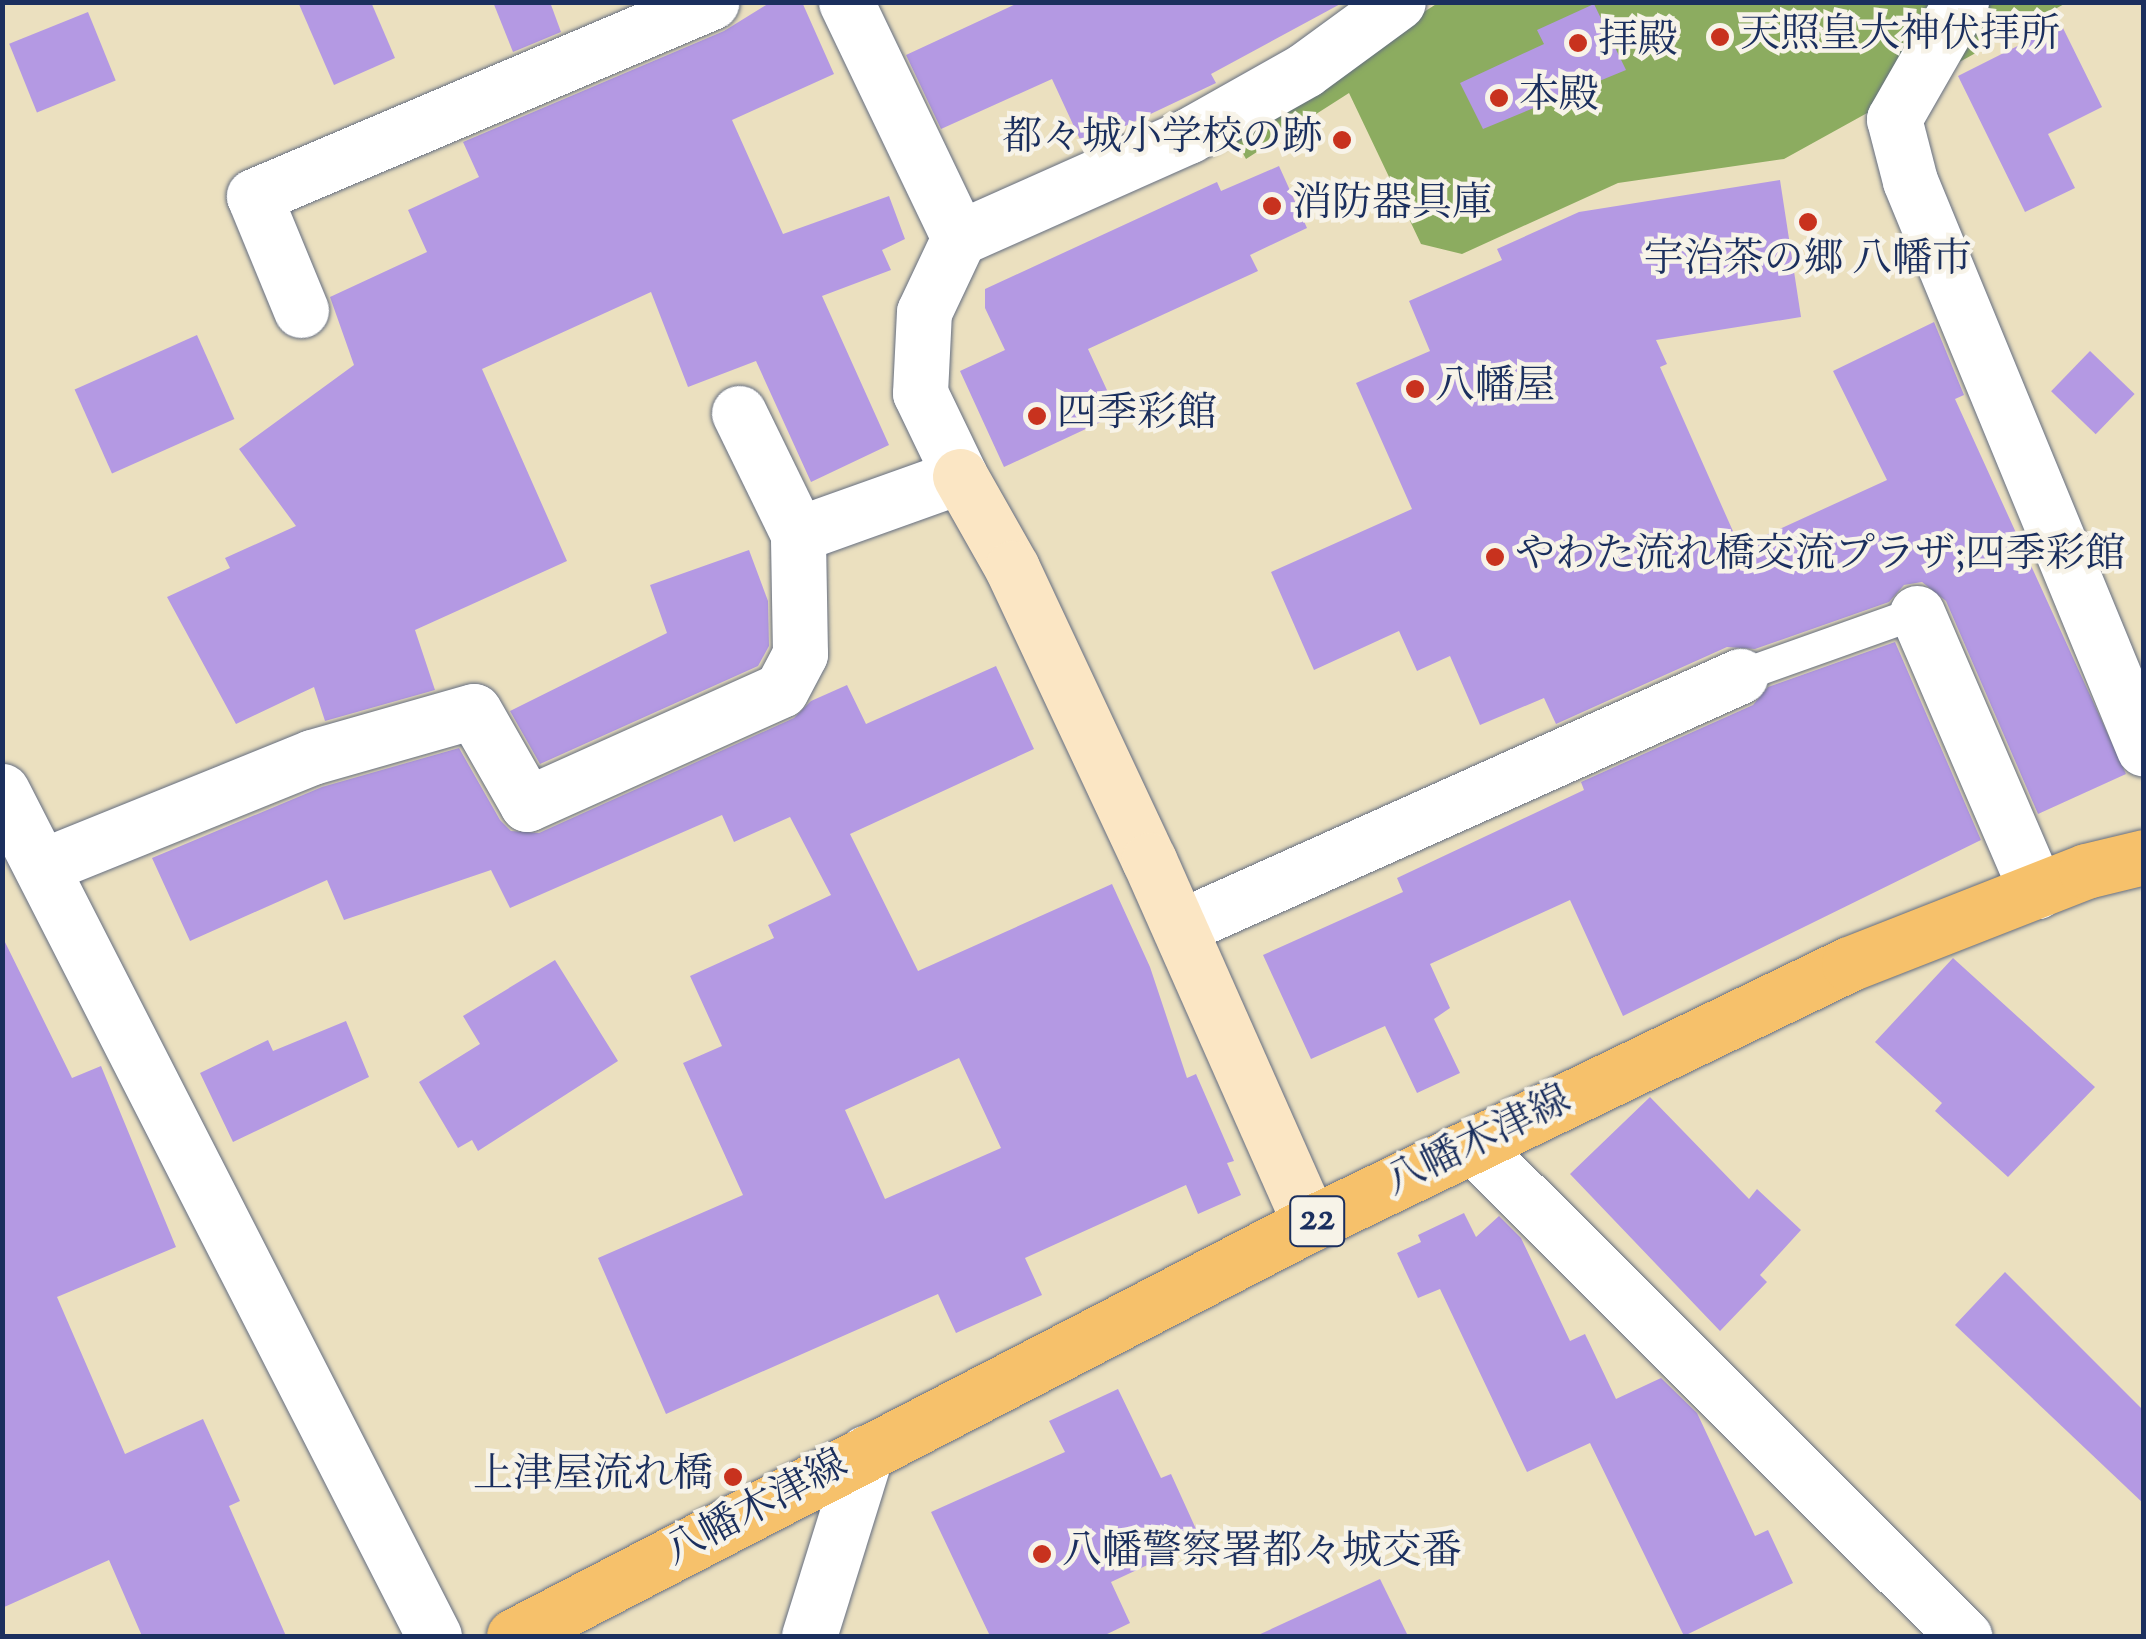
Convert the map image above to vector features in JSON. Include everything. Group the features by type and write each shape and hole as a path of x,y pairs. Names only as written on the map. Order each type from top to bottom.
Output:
{"main road":[{"name":"八幡木津線","path":"514,1636 1310,1224 1849,964 2037,891 2144,857"}],"street":[{"path":"301,310 254,196 712,2"},
{"path":"846,2 959,238"},
{"path":"1310,1224 1180,927 1012,568 982,525 920,392 924,312 959,238 1188,136 1305,70 1398,2"},
{"path":"1961,2 1894,119 1910,182 2144,749"},
{"path":"45,865 312,758 474,711 526,804 781,690 800,654 798,534 739,413"},
{"path":"798,534 960,476"},
{"path":"1917,613 2037,891"},
{"path":"1180,927 1740,676"},
{"path":"2,791 45,865 434,1636"},
{"path":"1474,1146 1944,1630"},
{"path":"809,1636 866,1453"}],"lane":[{"path":"1740,676 1917,613"}],"green space":[{"path":"1438,3 2066,3 1784,159 1618,183 1462,254 1421,244 1349,93 1246,159 1232,133"}],"building":[{"path":"298,2 371,2 395,58 334,85"},
{"path":"493,2 550,2 561,32 513,52"},
{"path":"771,2 802,2 834,74 732,120 783,234 889,196 905,239 882,250 891,270 822,296 889,445 811,482 756,361 688,387 651,292 482,369 567,561 415,630 435,690 325,721 314,687 236,724 167,597 230,568 225,558 296,526 239,449 354,365 330,297 427,252 408,210 479,177 463,142 724,31"},
{"path":"1020,2 1344,2 1211,74 1216,83 1083,146 1052,79 941,129 906,55"},
{"path":"1594,4 1626,70 1483,129 1460,83 1544,44 1537,30"},
{"path":"88,12 116,81 37,112 9,44"},
{"path":"2061,24 2102,107 2048,134 2075,188 2025,212 1958,76"},
{"path":"1279,166 1307,228 1250,255 1258,271 1088,349 1118,414 1004,467 960,371 1005,350 985,308 985,289 1217,182 1221,191"},
{"path":"1780,180 1801,317 1656,340 1667,364 1660,367 1740,547 1887,480 1833,371 1934,322 1964,395 1955,399 2126,774 2038,814 1946,601 1922,582 1904,585 1889,602 1755,649 1727,647 1556,724 1544,698 1480,725 1450,656 1417,671 1399,631 1314,670 1271,572 1412,509 1356,383 1430,351 1409,301 1502,260 1497,249 1579,212"},
{"path":"197,335 234,419 112,474 75,390"},
{"path":"2090,351 2135,394 2096,434 2051,391"},
{"path":"749,550 768,601 769,646 758,666 540,764 510,711 667,633 650,585"},
{"path":"1895,642 1981,840 1623,1016 1570,900 1430,964 1450,1008 1434,1019 1460,1073 1417,1093 1385,1026 1311,1059 1263,955 1403,892 1397,878 1584,790 1581,782 1753,705 1768,687"},
{"path":"996,666 1034,749 850,834 918,971 1112,884 1150,967 1187,1078 1196,1074 1234,1161 1227,1163 1241,1195 1198,1214 1186,1185 1025,1258 1042,1295 956,1333 938,1294 666,1414 598,1258 743,1195 683,1063 722,1046 690,976 774,938 768,925 831,895 790,817 734,842 722,815 510,908 491,870 344,920 327,880 190,941 152,858 322,787 459,748 500,820 511,831 539,833 794,718 811,701 847,685 866,724","holes":["959,1058 1001,1148 885,1199 845,1110"]},
{"path":"2,936 72,1078 101,1066 176,1247 57,1297 125,1454 203,1419 240,1501 229,1506 286,1636 142,1636 109,1560 2,1608"},
{"path":"1953,958 2095,1087 2008,1177 1935,1111 1942,1103 1875,1042"},
{"path":"555,960 618,1061 478,1151 472,1140 458,1148 419,1082 480,1044 463,1016"},
{"path":"346,1021 369,1077 233,1142 200,1073 268,1040 273,1051"},
{"path":"1650,1097 1749,1199 1757,1189 1801,1230 1760,1275 1767,1282 1720,1331 1570,1174"},
{"path":"1464,1213 1476,1237 1499,1216 1521,1238 1570,1341 1585,1334 1616,1399 1661,1378 1697,1413 1755,1536 1768,1530 1793,1583 1684,1636 1590,1443 1527,1472 1440,1289 1418,1298 1397,1253 1421,1242 1418,1235"},
{"path":"2005,1272 2144,1411 2144,1504 1955,1325"},
{"path":"1118,1389 1161,1478 1171,1474 1201,1540 1111,1582 1130,1623 1103,1636 990,1636 931,1512 1065,1452 1049,1421"},
{"path":"1380,1579 1408,1636 1256,1636"}],"place":[{"name":"天照皇大神伏拝所","path":"1720,37"},
{"name":"拝殿","path":"1578,43"},
{"name":"本殿","path":"1499,98"},
{"name":"都々城小学校の跡","path":"1342,140"},
{"name":"消防器具庫","path":"1272,206"},
{"name":"宇治茶の郷 八幡市","path":"1808,222"},
{"name":"八幡屋","path":"1415,389"},
{"name":"四季彩館","path":"1037,416"},
{"name":"やわた流れ橋交流プラザ;四季彩館","path":"1495,557"},
{"name":"上津屋流れ橋","path":"733,1477"},
{"name":"八幡警察署都々城交番","path":"1042,1554"}]}
